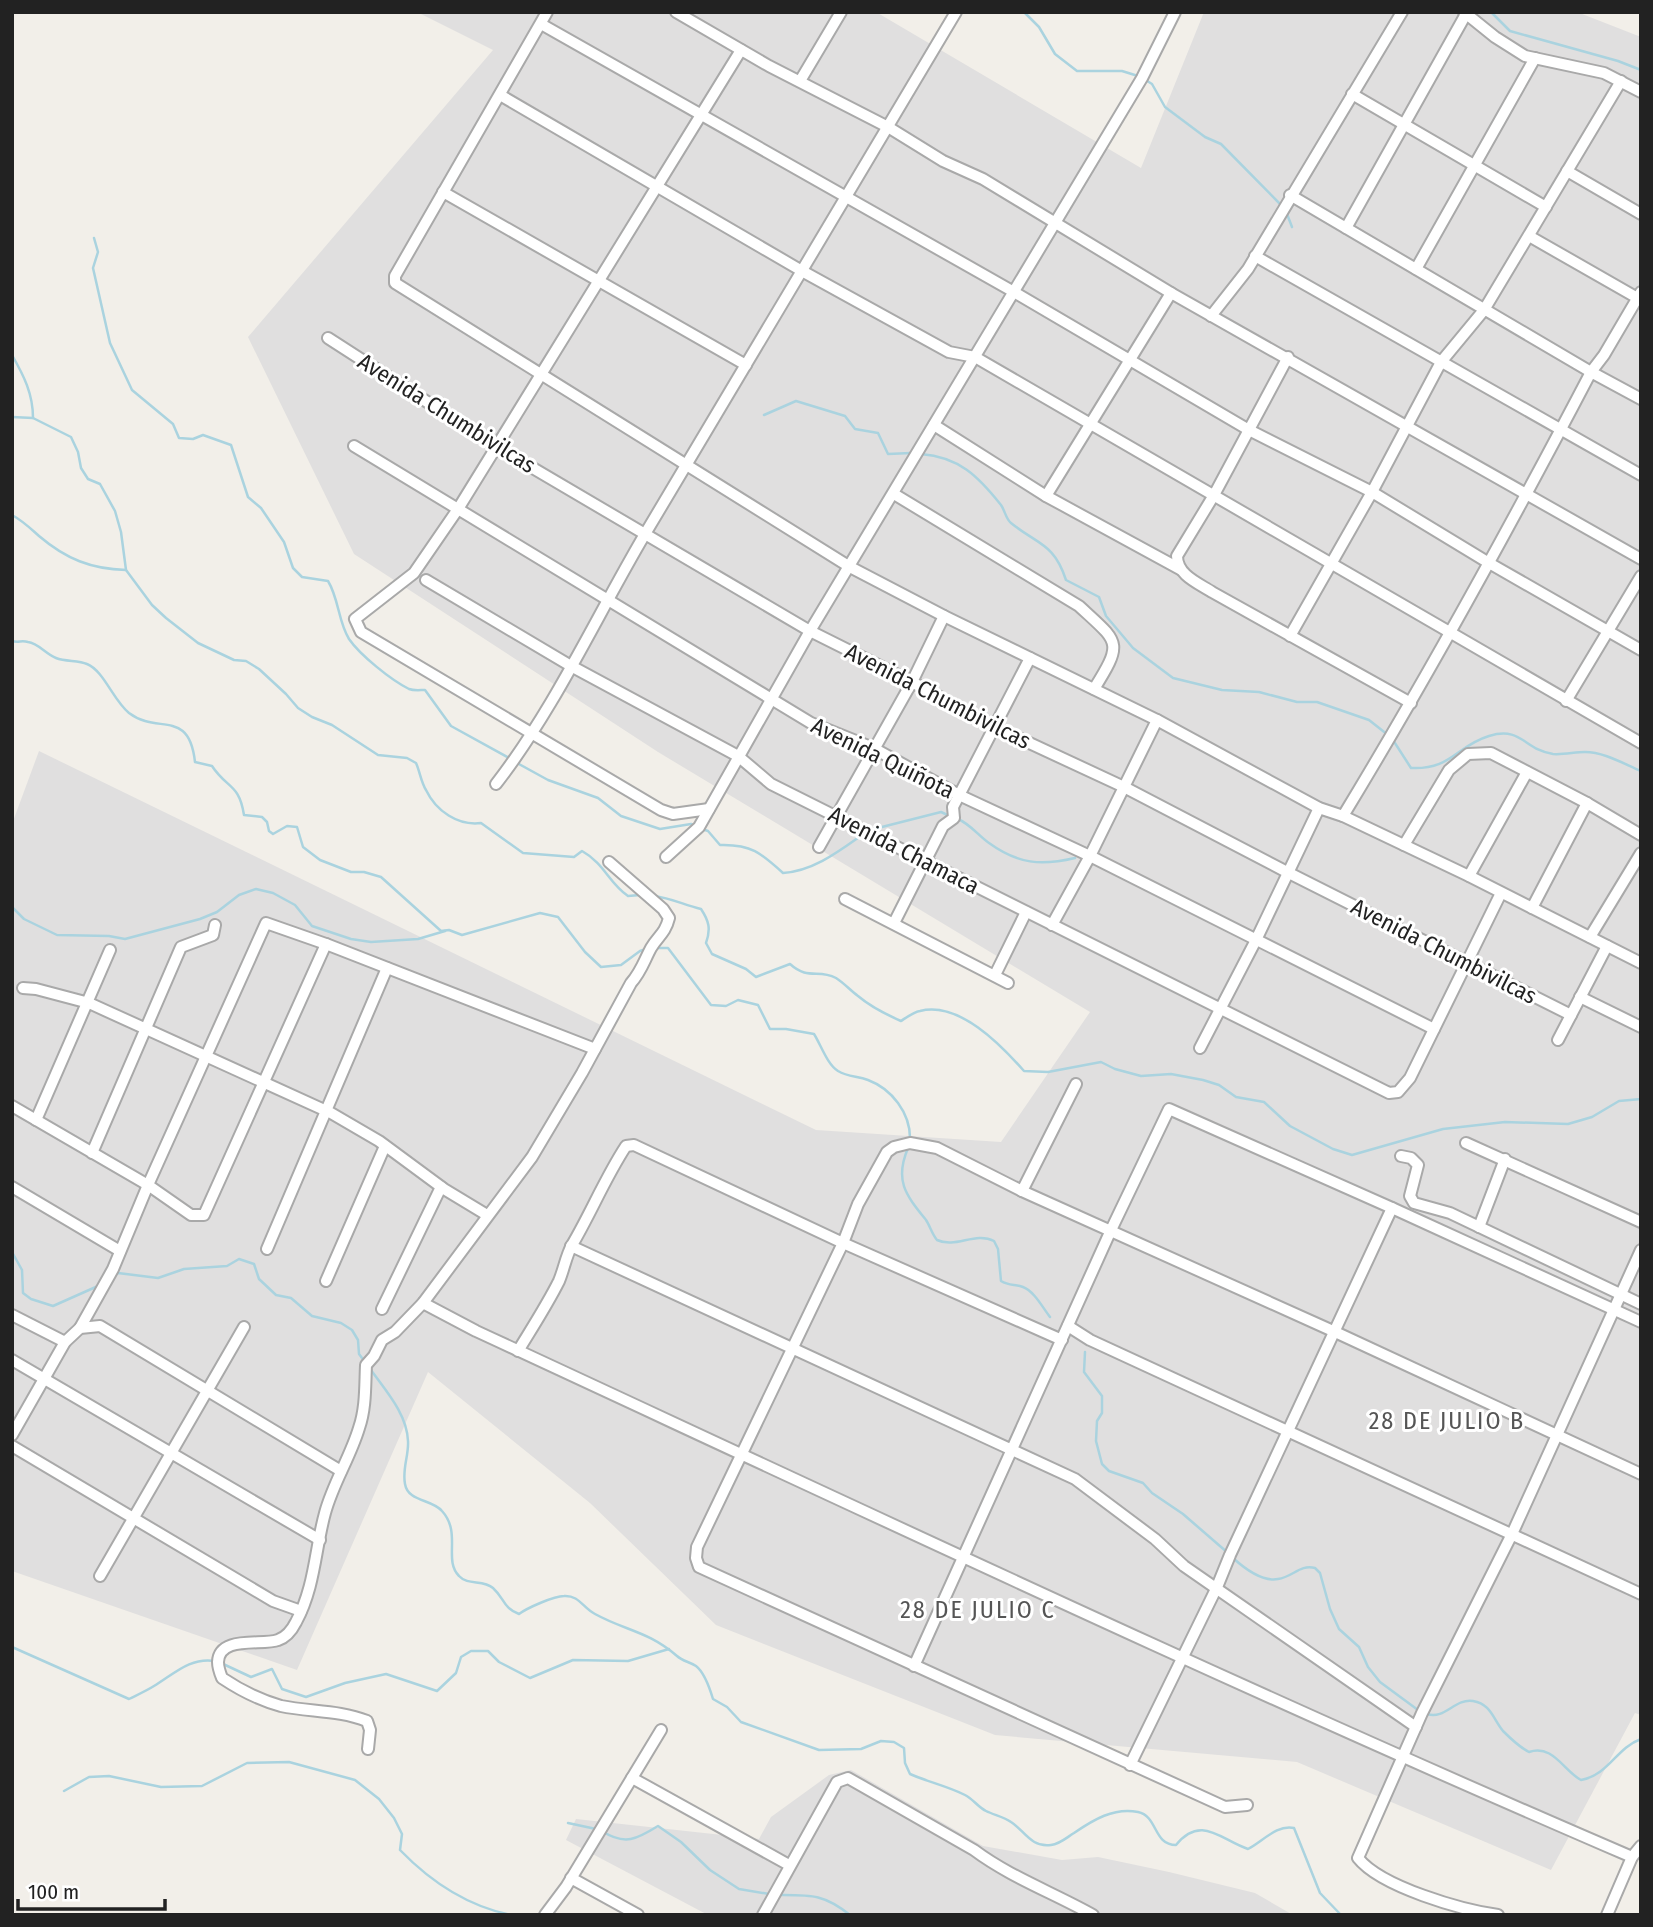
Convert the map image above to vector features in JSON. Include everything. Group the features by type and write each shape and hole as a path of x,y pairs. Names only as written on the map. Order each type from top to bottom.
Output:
{"street":[{"path":"548,12 395,276 395,283 850,567 1157,720 1319,808 1343,816 1469,876 1641,963"},
{"path":"676,12 741,50 888,127 943,161 983,179 1171,293 1641,559"},
{"path":"800,81 841,12"},
{"path":"496,783 514,761 571,666 645,534 956,12"},
{"path":"666,857 699,827 770,698 1142,78 1175,12"},
{"path":"1211,316 1255,257 1402,12"},
{"path":"1346,228 1465,13 1525,56 1604,73 1641,92"},
{"path":"541,23 1014,292 1249,430 1372,492 1641,650"},
{"path":"709,809 673,814 661,810 362,632 355,619 414,573 458,509 741,50"},
{"path":"1416,269 1535,58"},
{"path":"1290,636 1372,492 1441,362 1484,310 1621,82"},
{"path":"500,94 802,271 950,352 975,357 1641,743"},
{"path":"1352,94 1546,207"},
{"path":"1567,171 1641,214"},
{"path":"443,192 746,365"},
{"path":"1290,195 1641,399"},
{"path":"1343,816 1450,634 1591,372 1640,296 1529,236"},
{"path":"1255,257 1641,475"},
{"path":"1046,496 1171,293"},
{"name":"Avenida Chumbivilcas","path":"328,338 497,447 810,631 912,681 995,727 1124,787 1571,1015"},
{"path":"1180,569 1177,556 1214,495 1288,357"},
{"path":"934,425 1046,496 1180,569 1212,592 1411,703"},
{"name":"Avenida Quiñota","path":"354,446 811,723 873,748 959,795 1090,856 1434,1029"},
{"path":"894,494 1079,606 1105,631 1113,643 1113,658 1094,689"},
{"path":"1566,701 1641,576"},
{"name":"Avenida Chamaca","path":"426,580 571,666 738,756 771,784 1389,1093 1398,1092 1410,1078 1434,1029"},
{"path":"819,847 912,681 944,616"},
{"path":"894,923 943,826 954,818 953,807 1030,658"},
{"path":"1052,925 1090,856 1157,720"},
{"path":"1404,845 1449,770 1468,754 1491,752 1641,835"},
{"path":"1469,876 1527,772"},
{"path":"1532,908 1587,803"},
{"path":"1200,1048 1319,808"},
{"path":"1591,937 1641,853"},
{"path":"368,1749 370,1730 367,1721 349,1714 281,1706 248,1695 222,1678 218,1661 222,1651 237,1643 278,1640 290,1632 301,1611 317,1559 325,1511 359,1428 365,1402 366,1364 374,1356 382,1340 395,1332 423,1303 532,1157 631,983 641,972 651,947 666,931 668,918 663,909 609,862"},
{"path":"1434,1029 1501,893"},
{"path":"845,899 1008,983"},
{"path":"995,975 1026,912"},
{"path":"12,1435 65,1342 80,1328 120,1251 266,923 595,1049"},
{"path":"92,1153 181,947 213,935 215,925"},
{"path":"14,1111 36,1120 148,1185 191,1215 204,1215 326,944"},
{"path":"1558,1040 1608,946"},
{"path":"36,1120 110,950"},
{"path":"267,1249 387,968"},
{"path":"23,988 87,1003 326,1110 487,1215"},
{"path":"1580,998 1641,1027"},
{"path":"1022,1191 1076,1084"},
{"path":"914,1665 1111,1230 1169,1110 1641,1322"},
{"path":"1247,1805 1225,1807 699,1567 697,1547 843,1243 858,1204 887,1152 894,1147 910,1143 937,1148 1022,1191 1641,1474"},
{"path":"1466,1143 1641,1222"},
{"path":"518,1351 557,1283 571,1246 579,1236 621,1154 626,1146 634,1145 843,1243 1062,1340"},
{"path":"326,1281 385,1146"},
{"path":"1401,1156 1411,1158 1418,1165 1410,1196 1414,1203 1450,1213 1641,1304"},
{"path":"1479,1227 1505,1159"},
{"path":"12,1187 120,1251"},
{"path":"382,1309 441,1187"},
{"path":"1130,1765 1217,1587 1392,1208"},
{"path":"571,1246 1075,1479 1155,1539 1184,1566 1416,1727"},
{"path":"1499,1915 1472,1911 1423,1895 1379,1874 1358,1857 1416,1727 1512,1534 1641,1250"},
{"path":"423,1303 518,1351 1181,1657 1402,1758 1632,1857"},
{"path":"12,1315 65,1342"},
{"path":"80,1328 100,1326 341,1471"},
{"path":"1068,1326 1090,1340 1287,1433 1641,1594"},
{"path":"100,1576 244,1327"},
{"path":"12,1360 320,1540"},
{"path":"12,1446 273,1601 301,1611"},
{"path":"545,1915 571,1878 661,1730"},
{"path":"632,1778 789,1865"},
{"path":"763,1915 837,1782 848,1778 974,1850 991,1863 1093,1915"},
{"path":"1608,1915 1632,1857 1641,1846"},
{"path":"571,1878 638,1915"}],"shaded area":[{"path":"417,12 876,12 1141,168 1204,12 1577,12 1641,37 1641,1715 1635,1713 1551,1870 1297,1762 995,1735 716,1625 590,1503 428,1372 297,1670 12,1571 12,824 39,751 816,1130 1001,1142 1090,1012 658,752 354,554 248,337 493,50"},
{"path":"851,1770 983,1846 1062,1860 1098,1857 1169,1872 1255,1893 1293,1915 708,1915 566,1840 576,1819 759,1839 771,1817 829,1775"}],"waterway":[{"path":"1024,12 1039,27 1055,54 1077,71 1122,71 1138,76"},
{"path":"1491,12 1510,31 1641,70"},
{"path":"1144,79 1152,84 1165,107 1205,137 1221,144 1282,206"},
{"path":"1287,214 1292,227"},
{"path":"94,238 98,252 93,268 110,343 132,390 173,424 179,438 193,439 203,435 231,445 248,497 261,508 284,542 293,568 302,577 328,581 345,632 360,652 402,685 411,690 425,690 451,726 511,759"},
{"path":"12,355 27,385 33,418"},
{"path":"764,415 796,401 845,416 855,429 878,433 888,454 911,453"},
{"path":"12,417 33,418 71,437 81,468 88,479 100,484 115,511 126,570 152,605 198,643 234,660 246,661 259,669 298,708 332,725 378,755 407,758 416,763 430,798 449,816 464,822 481,823 523,853 574,857 582,851 628,896 640,895"},
{"path":"921,454 946,459 976,477 1001,505 1009,521 1050,552 1066,580 1099,597 1106,616 1133,648 1173,678 1222,690 1259,692 1297,702 1317,702 1369,720 1388,735"},
{"path":"12,515 69,557 101,568 126,570"},
{"path":"12,641 26,641 56,658 83,663 93,668 129,713 140,719 179,729 186,735 192,745 195,762 212,766 236,791 244,815 262,817 273,834 287,826 297,827 303,847 320,860 351,872 364,872 381,877 441,931 449,930 462,935 540,913 558,917 585,952 601,967 621,965 646,949"},
{"path":"1393,740 1411,768 1435,765 1478,740 1509,734 1543,752 1599,754 1641,771"},
{"path":"517,763 548,780 598,798 621,816 660,829 691,824 696,826"},
{"path":"870,830 941,812 952,817"},
{"path":"958,819 1000,850 1020,859 1051,862 1075,858"},
{"path":"702,829 708,831 720,845 740,846 755,851 783,873 815,865 862,835"},
{"path":"12,907 24,919 57,935 125,939 200,919 217,912 239,895 256,889 273,893 295,905 312,926 351,939 371,942 418,939 445,931"},
{"path":"654,896 701,909 708,925 706,943 712,954 746,969 756,977 790,964 803,972 836,978 868,1004 901,1021 920,1011 949,1012 991,1038 1024,1071 1048,1072 1101,1062 1141,1076 1171,1074 1203,1080 1219,1085 1236,1097 1264,1102 1290,1126 1333,1149 1352,1155 1443,1129 1505,1122 1568,1124 1592,1117 1619,1101 1641,1099"},
{"path":"656,948 668,948 711,1005 726,1006 738,1000 758,1005 770,1029 814,1034 834,1068 877,1084 892,1096 907,1120 910,1138"},
{"path":"908,1148 902,1170 904,1187 937,1240 951,1243 987,1238 994,1241 998,1249 1001,1281 1027,1289 1050,1317"},
{"path":"12,1252 22,1270 23,1293 31,1299 53,1306 98,1286"},
{"path":"115,1275 118,1273 158,1278 184,1269 227,1266 239,1259 254,1264 259,1279 276,1295 291,1298 312,1316 341,1323 352,1330 358,1340 359,1354 365,1362"},
{"path":"1085,1352 1084,1372 1102,1396 1102,1413 1097,1421 1096,1441 1102,1464 1109,1471 1143,1483 1228,1553"},
{"path":"371,1370 395,1403 404,1421 408,1441 404,1473 407,1490 415,1497 438,1507 448,1519 454,1570 467,1581 489,1585 514,1612 519,1614 541,1603 569,1596 595,1614 646,1636 696,1666 705,1677 713,1699 727,1707 741,1722 819,1750 861,1749 881,1741 894,1742 904,1748 905,1763 910,1774 965,1795 983,1809 1016,1825 1038,1844 1057,1843 1096,1819 1121,1811 1144,1815 1163,1840 1176,1845 1185,1836 1203,1830 1248,1849 1276,1831 1294,1828 1320,1893 1341,1915"},
{"path":"1233,1558 1254,1573 1272,1579 1283,1578 1305,1568 1315,1568 1320,1573 1339,1629 1359,1647 1368,1667 1380,1682 1418,1710"},
{"path":"12,1647 129,1699 190,1664 215,1661"},
{"path":"221,1663 251,1677 272,1669 282,1689 306,1697 345,1683 386,1674 437,1691 456,1673 461,1657 471,1651 488,1651 499,1662 530,1678 573,1660 628,1661 669,1649"},
{"path":"1427,1714 1439,1714 1467,1701 1484,1705 1503,1731 1518,1745 1529,1752 1537,1750 1551,1755 1581,1780 1599,1773 1625,1748 1641,1739"},
{"path":"64,1791 89,1777 109,1776 161,1787 202,1786 247,1763 289,1762 355,1780 379,1799 394,1818 402,1834 400,1850 424,1872 464,1899 511,1915"},
{"path":"568,1823 596,1829"},
{"path":"602,1831 610,1836 631,1839 658,1826 681,1842 710,1870 739,1889 769,1894"},
{"path":"779,1895 825,1899 850,1915"}],"district":[{"name":"28 DE JULIO B","path":"1447,1421"},
{"name":"28 DE JULIO C","path":"978,1610"}]}
